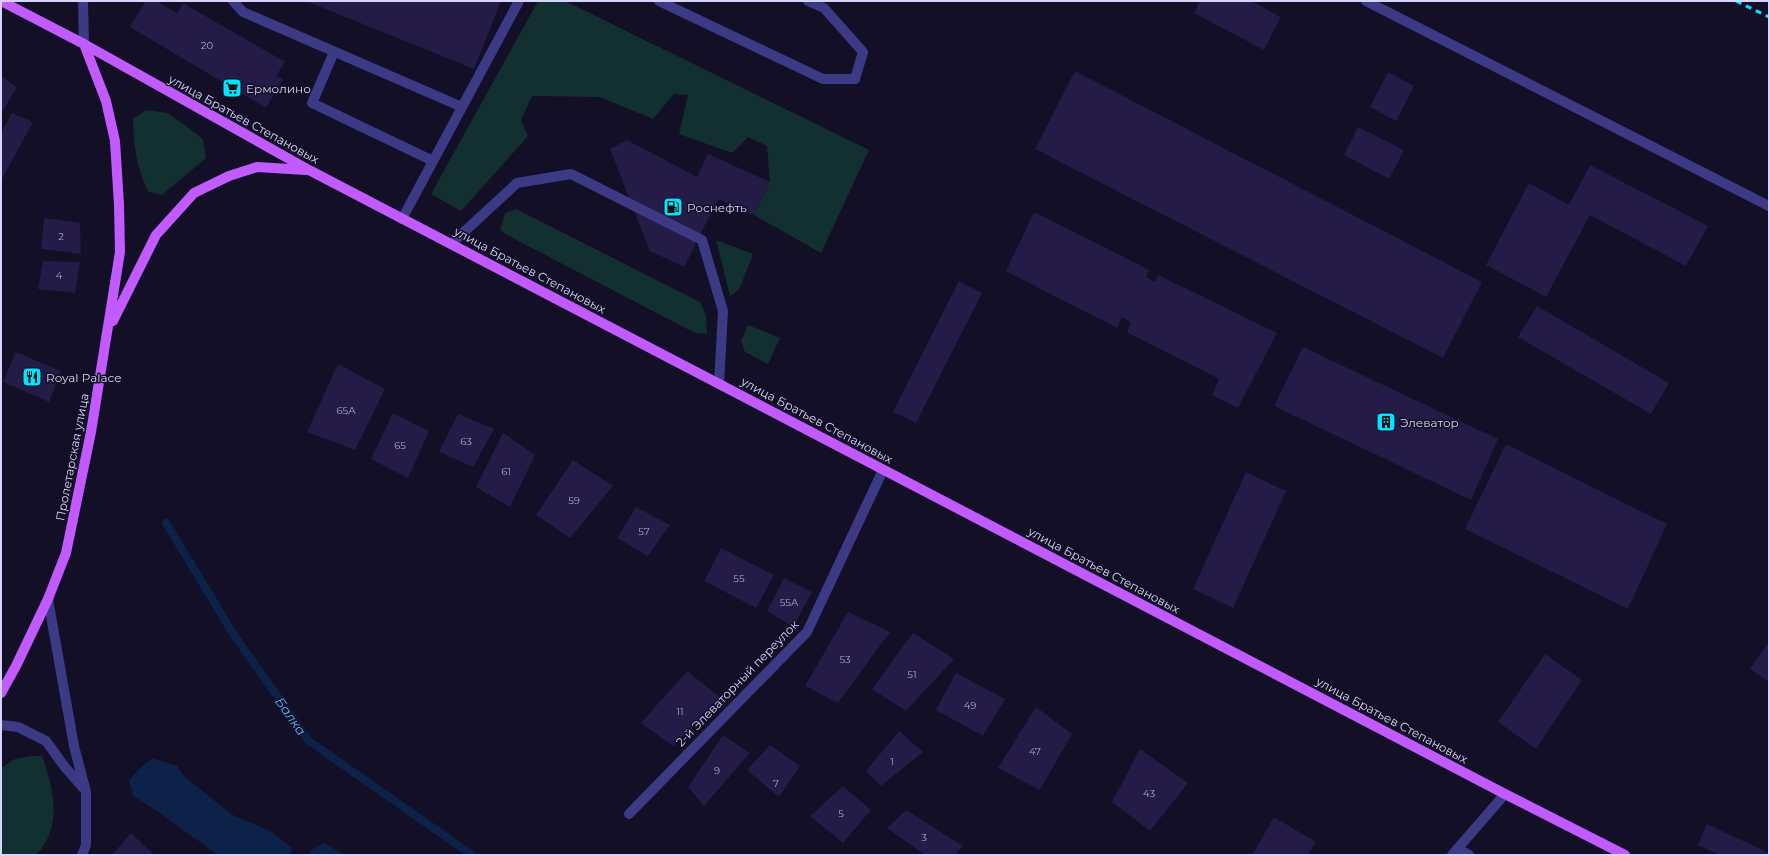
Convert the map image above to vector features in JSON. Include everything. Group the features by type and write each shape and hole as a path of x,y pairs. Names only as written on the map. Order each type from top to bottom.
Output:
{"main road":[{"name":"улица Братьев Степановых","path":"1,1 84,44 309,170 1505,794 1625,855"},
{"name":"Пролетарская улица","path":"1,693 16,666 48,599 66,553 91,432 109,330 120,252 119,205 114,141 106,101 84,44"},
{"path":"109,330 156,236 194,193 229,176 257,167 309,170"}],"street":[{"name":"Пролетарская улица","path":"83,1 84,44"},
{"path":"233,1 244,12 462,107"},
{"path":"402,218 519,1"},
{"path":"659,1 823,79 855,79 863,52 824,8 808,1"},
{"path":"1366,1 1769,206"},
{"path":"334,52 312,103 433,161"},
{"path":"451,244 517,183 571,174 702,240 723,311 718,384"},
{"name":"2-й Элеваторный переулок","path":"629,814 807,632 883,470"},
{"path":"48,599 74,746 86,792 86,846 82,855"},
{"path":"1,724 18,727 46,741 64,766 86,792"},
{"path":"1469,855 1455,852 1505,794"}],"green space":[{"path":"538,1 565,1 869,150 821,253 754,215 770,182 767,146 748,137 732,153 679,134 688,95 674,94 653,119 600,97 532,96 521,120 528,136 461,211 431,194"},
{"path":"146,110 168,113 203,139 206,158 162,195 149,192 141,175 136,157 133,119"},
{"path":"516,209 700,302 706,316 707,334 695,333 507,235 500,230 505,213"},
{"path":"716,240 753,254 739,290 730,296"},
{"path":"748,325 780,338 768,364 745,352 741,341"},
{"path":"42,756 50,781 54,807 50,832 45,844 36,855 1,855 1,768 15,759"}],"water":[{"path":"152,758 177,766 185,777 231,814 272,832 292,848 290,855 218,855 157,811 133,796 129,780"},
{"path":"324,843 345,855 309,855 311,850"}],"building":[{"path":"146,1 156,1 177,13 183,3 285,62 276,76 283,79 266,108 130,27"},
{"path":"306,1 501,1 474,69"},
{"path":"1200,1 1251,1 1281,17 1264,50 1194,13"},
{"path":"1075,71 1482,282 1443,358 1035,149"},
{"path":"1388,72 1414,86 1396,121 1370,107"},
{"path":"1,76 17,87 1,114"},
{"path":"12,113 33,122 1,181 1,133"},
{"path":"1358,127 1404,150 1389,179 1344,155"},
{"name":"Роснефть","path":"627,140 697,177 708,154 770,182 754,215 718,199 684,267 650,251 610,149"},
{"path":"1590,165 1708,226 1686,266 1590,215 1546,297 1486,265 1529,183 1569,205"},
{"path":"1034,212 1149,270 1146,277 1155,282 1158,275 1277,333 1238,408 1212,395 1219,379 1127,332 1131,323 1122,317 1117,328 1006,271"},
{"path":"44,218 80,223 81,254 41,249"},
{"path":"43,261 80,262 75,293 38,289"},
{"path":"959,281 982,293 916,423 893,412"},
{"path":"1537,306 1669,383 1651,414 1518,337"},
{"name":"Элеватор","path":"1303,347 1498,439 1471,500 1274,406"},
{"name":"Royal Palace","path":"16,352 61,371 49,402 3,382"},
{"path":"338,364 385,389 355,450 307,432"},
{"path":"393,413 429,431 408,478 371,459"},
{"path":"458,414 494,429 473,467 439,452"},
{"path":"503,433 535,455 510,507 476,487"},
{"path":"1506,444 1667,524 1628,609 1465,529"},
{"path":"573,460 613,486 570,538 536,515"},
{"path":"1246,472 1286,491 1233,608 1193,589"},
{"path":"636,507 670,525 648,556 617,538"},
{"path":"721,548 774,575 756,608 704,581"},
{"path":"784,578 812,592 793,627 767,611"},
{"path":"848,612 890,632 838,703 805,686"},
{"path":"913,633 954,659 906,711 872,689"},
{"path":"1769,642 1769,682 1750,669"},
{"path":"1545,654 1582,680 1536,749 1498,722"},
{"path":"687,671 722,699 673,746 641,723"},
{"path":"956,673 1005,699 983,736 936,710"},
{"path":"1036,707 1072,734 1040,790 998,768"},
{"path":"899,731 923,752 881,786 866,771"},
{"path":"723,735 750,753 704,806 688,787"},
{"path":"770,745 800,766 779,797 747,770"},
{"path":"1140,749 1188,783 1150,831 1112,802"},
{"path":"843,786 871,810 843,843 810,816"},
{"path":"906,810 963,846 955,855 925,855 887,828"},
{"path":"1274,817 1316,842 1308,855 1252,855"},
{"path":"1707,824 1769,853 1769,855 1719,855 1698,845"},
{"path":"131,833 154,855 112,855"}],"waterway":[{"name":"Балка","path":"166,523 234,635 309,741 472,855"}],"railway":[{"path":"1736,1 1769,17"}],"place":[{"name":"Ермолино","path":"232,88"},
{"name":"Роснефть","path":"673,207"},
{"name":"Royal Palace","path":"32,377"},
{"name":"Элеватор","path":"1386,422"}]}
